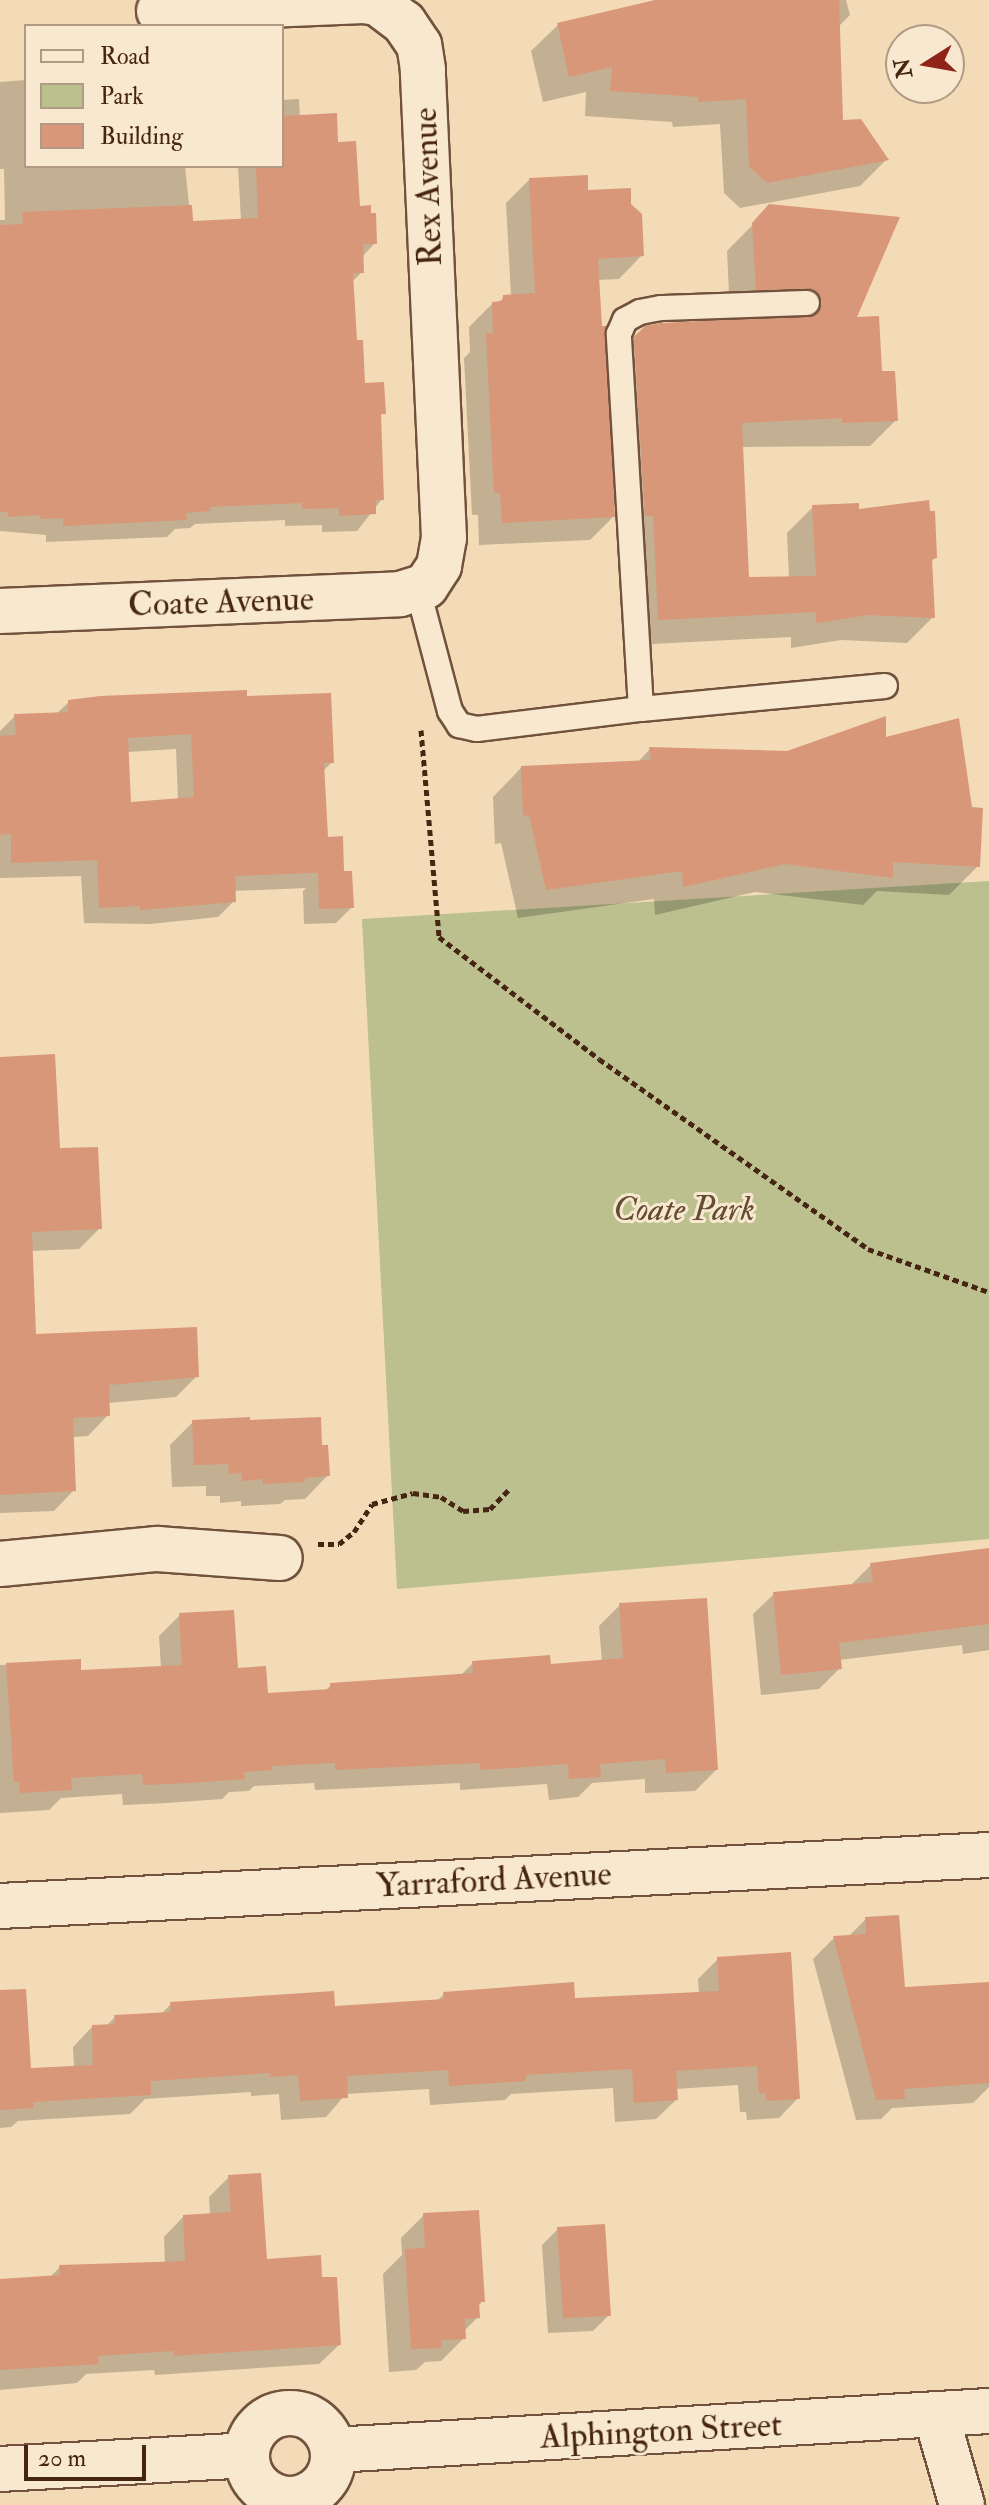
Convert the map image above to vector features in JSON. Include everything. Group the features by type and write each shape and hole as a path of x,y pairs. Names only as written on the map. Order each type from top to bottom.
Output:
{"street":[{"name":"Rex Avenue","path":"185,6 377,3 396,15 419,45 423,69 444,538 427,582"},
{"name":"Coate Avenue","path":"0,611 400,594 427,582"},
{"path":"0,1564 157,1549 280,1558"},
{"name":"Yarraford Avenue","path":"0,1906 989,1855"},
{"name":"Alphington Street","path":"334,2450 989,2411"},
{"path":"285,2413 300,2413 314,2419 325,2429 334,2450 327,2479 300,2502 269,2494 250,2471 247,2455 257,2427 285,2413"},
{"path":"936,2415 962,2505"},
{"path":"0,2469 247,2455"}],"lane":[{"path":"641,709 619,334 625,320 640,312 661,308 807,303"},
{"path":"427,582 444,696 459,725 477,729 641,709 885,686"}],"path":[{"path":"420,717 439,937 599,1059 868,1249 989,1292"},
{"path":"339,1544 354,1532 372,1504 413,1493 441,1497 463,1511 490,1509 510,1488"}],"green space":[{"name":"Coate Park","path":"989,881 989,1539 397,1589 362,919"}],"building":[{"path":"655,0 839,0 843,120 861,119 889,160 767,183 749,166 746,99 698,102 698,97 610,91 612,67 569,77 557,23"},
{"path":"337,113 338,142 356,141 360,206 371,205 371,213 376,213 377,244 363,244 364,273 353,273 357,340 363,340 365,383 384,382 386,414 381,414 384,500 376,500 376,514 339,516 339,508 302,509 302,503 210,507 210,511 186,513 187,520 63,526 63,518 40,519 39,515 8,517 8,512 0,512 0,225 23,224 22,212 192,205 193,221 258,218 256,168 284,168 284,116"},
{"path":"588,175 588,190 631,188 631,204 642,214 644,256 598,259 602,326 606,326 615,517 502,523 500,493 494,493 486,333 493,333 492,302 502,301 503,295 535,293 529,178"},
{"path":"769,204 900,217 857,317 879,316 882,371 895,371 898,421 842,423 842,418 742,423 749,577 816,576 812,505 859,503 859,509 929,500 930,511 935,511 937,558 932,559 935,618 869,615 816,623 816,612 658,620 653,516 645,516 634,337 645,326 661,323 816,315 822,302 813,289 756,290 752,223"},
{"path":"247,690 247,696 331,693 334,763 324,763 328,837 343,836 344,871 352,871 354,908 319,909 318,873 337,872 235,876 236,902 140,910 140,906 99,908 97,860 11,863 11,834 0,835 0,736 16,735 14,714 68,712 68,700","holes":["191,734 194,797 131,802 128,738"]},
{"path":"886,716 886,737 959,718 972,807 983,808 980,867 893,862 893,878 785,864 683,887 682,871 546,890 529,815 523,816 521,766 651,760 649,747 787,751"},
{"path":"55,1054 60,1148 98,1147 102,1229 32,1232 36,1334 197,1327 199,1377 109,1385 110,1416 73,1418 76,1491 0,1495 0,1057"},
{"path":"250,1417 250,1420 321,1417 322,1445 328,1445 330,1476 305,1478 305,1482 263,1484 263,1479 242,1481 242,1473 229,1474 228,1464 194,1465 192,1420"},
{"path":"989,1548 989,1624 839,1643 842,1669 781,1675 773,1592 873,1582 870,1563"},
{"path":"707,1598 718,1770 666,1773 665,1759 600,1764 601,1777 569,1779 568,1764 481,1770 480,1763 335,1770 335,1763 272,1766 272,1770 244,1772 245,1779 189,1783 143,1785 142,1774 71,1778 72,1790 20,1793 19,1781 14,1782 6,1663 81,1659 81,1670 182,1665 179,1613 234,1610 238,1668 266,1666 268,1693 330,1689 330,1683 473,1673 472,1661 550,1655 551,1664 623,1658 619,1603"},
{"path":"899,1915 905,1987 989,1982 989,2083 904,2089 905,2099 876,2100 833,1936 866,1934 865,1917"},
{"path":"791,1952 800,2099 766,2101 765,2093 759,2093 757,2066 676,2071 678,2100 634,2103 632,2069 526,2075 526,2081 449,2086 448,2070 347,2076 348,2098 300,2101 298,2075 270,2077 270,2073 151,2081 151,2095 33,2102 33,2108 0,2110 0,1990 26,1989 31,2068 93,2065 92,2025 115,2024 114,2015 171,2012 170,2002 334,1991 335,2006 444,1999 443,1992 574,1982 575,1998 719,1991 717,1957"},
{"path":"261,2173 267,2259 321,2255 322,2277 337,2277 341,2345 174,2356 174,2351 98,2356 99,2364 0,2370 0,2279 60,2275 59,2265 185,2261 183,2215 231,2212 228,2175"},
{"path":"479,2210 485,2302 479,2302 480,2318 465,2319 466,2339 441,2340 442,2348 411,2349 405,2249 425,2248 423,2213"},
{"path":"605,2224 611,2316 563,2318 557,2227"}]}
